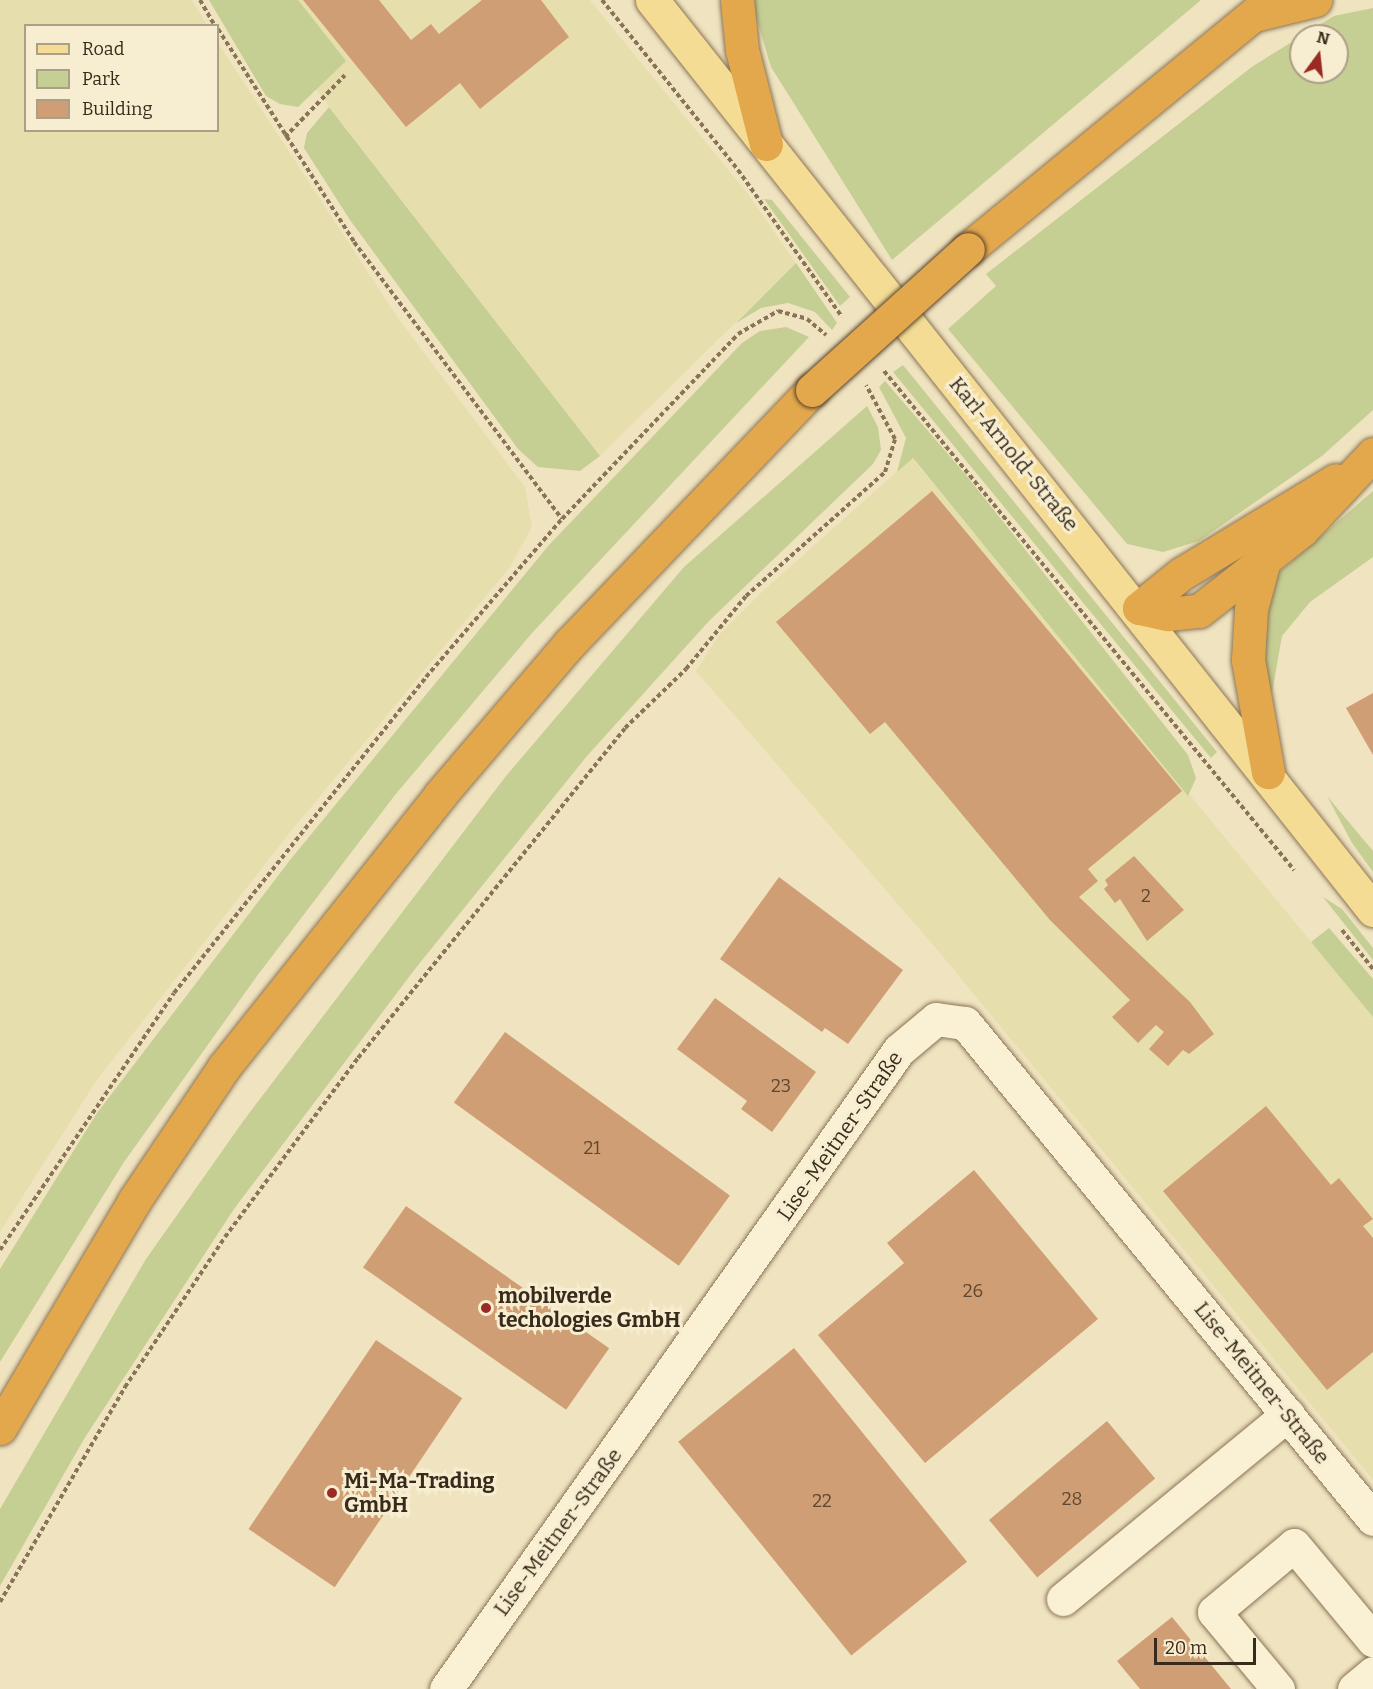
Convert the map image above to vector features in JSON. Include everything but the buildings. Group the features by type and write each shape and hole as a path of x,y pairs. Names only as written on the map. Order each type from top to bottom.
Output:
{"highway":[{"path":"737,0 742,50 766,144"},
{"path":"0,1428 134,1202 231,1058 440,795 570,643 812,390 968,249 1262,7 1315,0"},
{"path":"1139,608 1181,574 1365,462"},
{"path":"1139,608 1168,614 1199,611 1263,564 1365,462"},
{"path":"1263,564 1251,609 1248,660 1268,771"}],"main road":[{"name":"Karl-Arnold-Straße","path":"652,0 1139,608 1268,771 1373,910"}],"street":[{"name":"Lise-Meitner-Straße","path":"446,1689 899,1050 936,1019 965,1023 1373,1518"},
{"path":"1063,1599 1288,1414"},
{"path":"1278,1689 1214,1612 1294,1545 1373,1640"},
{"path":"1354,1689 1373,1673"}],"path":[{"path":"200,0 215,24"},
{"path":"602,0 738,170 850,328"},
{"path":"0,1250 174,993 426,677 562,519 361,251 285,137 219,30"},
{"path":"285,137 345,75"},
{"path":"879,364 1298,874"},
{"path":"0,1602 125,1387 232,1227 546,821 626,728 686,669"},
{"path":"1340,927 1373,969"}],"shaded area":[{"path":"0,0 192,0 206,24 24,24 24,132 219,132 219,45 398,318 525,487 532,527 510,567 287,836 97,1080 0,1232"},
{"path":"266,0 590,0 748,194 796,263 600,456 298,66"},
{"path":"912,458 1373,1017 1373,1480 940,953 696,671 719,635 763,591"}],"green space":[{"path":"209,0 298,0 346,61 298,107 280,104 266,96"},
{"path":"751,0 1201,0 892,260 771,67"},
{"path":"1373,8 1373,410 1322,456 1199,541 1163,552 1127,544 948,329 996,286 986,274 1253,66 1289,44 1289,84 1349,84 1349,24 1321,24 1334,16"},
{"path":"329,107 600,456 580,471 538,467 518,449 350,220 304,148 307,133"},
{"path":"764,199 772,200 850,297 840,306"},
{"path":"796,263 837,323 832,330 815,312 788,303 761,308 736,323"},
{"path":"786,327 809,337 532,633 395,795 257,976 124,1162 0,1362 0,1269 97,1113 290,860 549,545 742,343 760,331"},
{"path":"903,365 1217,752 1211,758 893,372"},
{"path":"885,381 966,475 1188,755 1196,778 1188,796 913,458 897,472 906,438 879,387"},
{"path":"867,406 878,427 881,450 873,464 709,621 587,756 415,969 234,1209 84,1439 0,1586 0,1509 146,1259 244,1120 506,776 684,567"},
{"path":"1373,491 1373,557 1310,602 1282,636 1272,693 1258,641 1275,576"},
{"path":"1327,796 1373,851 1373,872 1352,843"},
{"path":"1323,897 1342,909 1373,948 1373,960"},
{"path":"1329,928 1373,979 1373,1017 1311,942"}],"place":[{"name":"mobilverde techologies GmbH","path":"486,1308"},
{"name":"Mi-Ma-Trading GmbH","path":"332,1493"}]}
